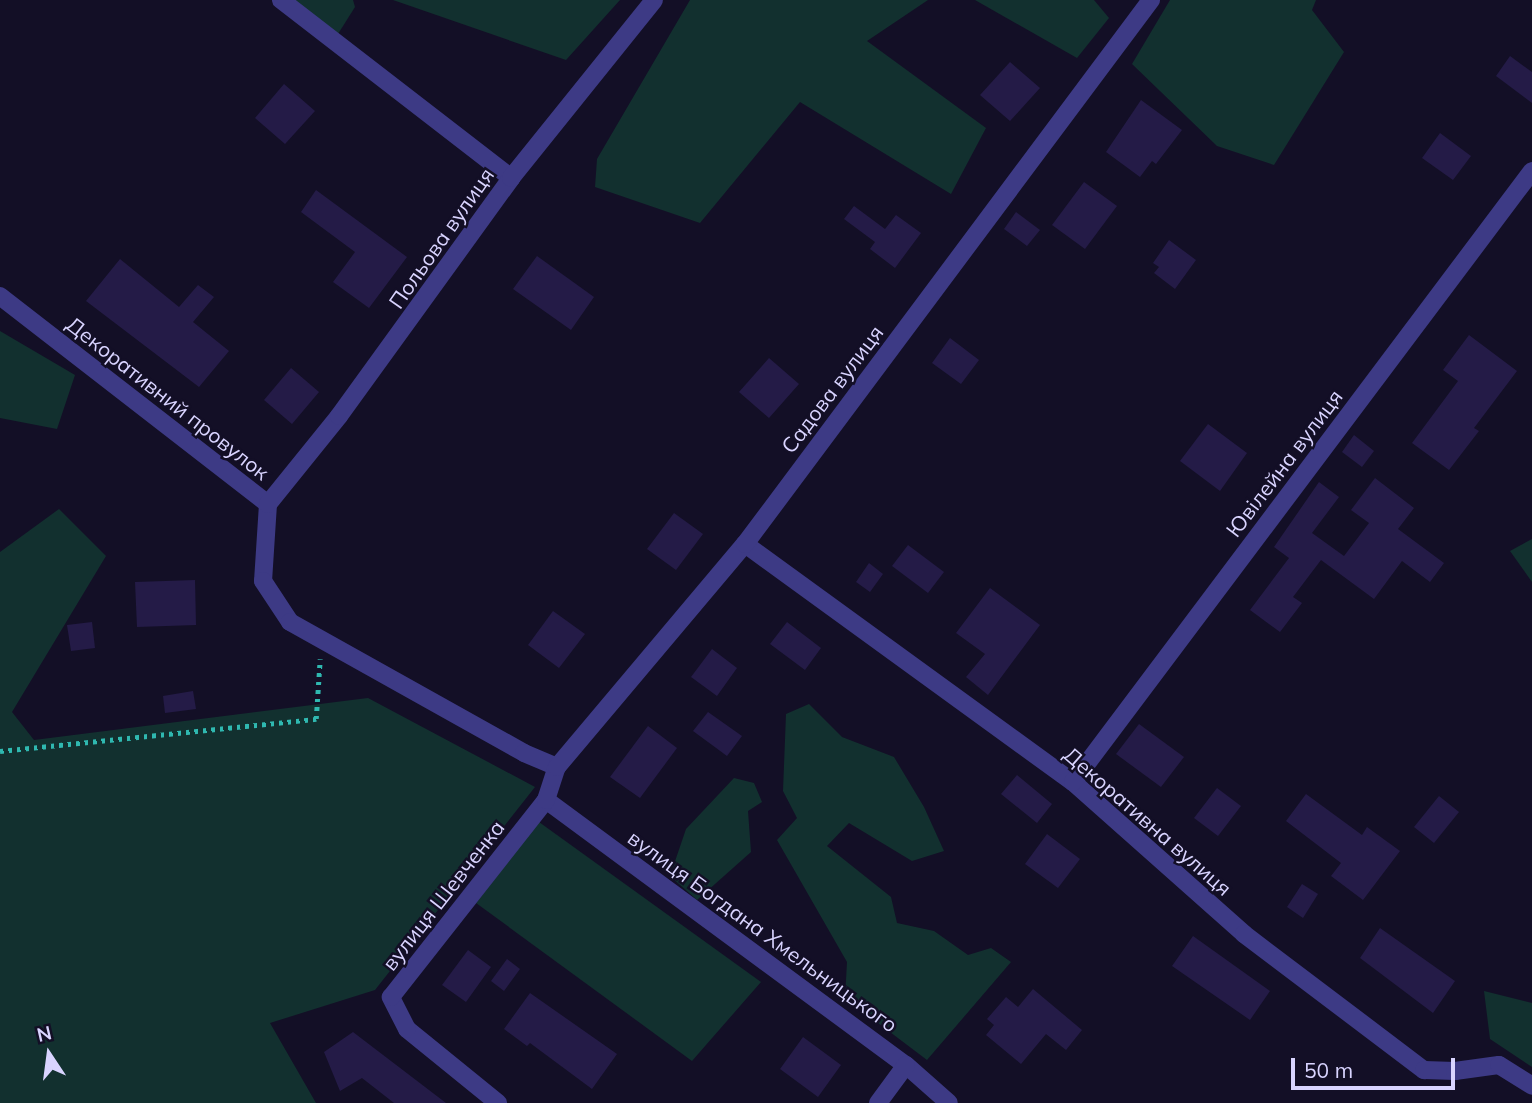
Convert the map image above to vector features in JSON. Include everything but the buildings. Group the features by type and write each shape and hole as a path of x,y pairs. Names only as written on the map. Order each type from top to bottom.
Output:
{"street":[{"path":"281,0 511,178"},
{"name":"Польова вулиця","path":"268,504 355,394 511,178 654,0"},
{"name":"Садова вулиця","path":"546,800 557,767 745,544 1152,0"},
{"name":"Ювілейна вулиця","path":"1073,782 1532,171"},
{"name":"Декоративний провулок","path":"0,296 268,504 263,581 290,622 524,753 557,767"},
{"name":"Декоративна вулиця","path":"745,544 1073,782 1244,934 1424,1070 1455,1071 1499,1065 1532,1086"},
{"name":"вулиця Богдана Хмельницького","path":"546,800 906,1065 949,1103"},
{"name":"вулиця Шевченка","path":"499,1103 408,1029 391,997 546,800"},
{"path":"878,1103 906,1065"}],"path":[{"path":"0,751 316,719 321,640"}],"green space":[{"path":"294,0 353,0 355,7 338,34"},
{"path":"393,0 620,0 566,60"},
{"path":"690,0 928,0 867,41 986,128 951,194 800,102 700,223 595,187 597,159"},
{"path":"975,0 1094,0 1109,18 1077,58"},
{"path":"1170,0 1316,0 1312,10 1344,52 1274,165 1217,146 1132,64"},
{"path":"0,331 75,375 57,429 0,418"},
{"path":"59,509 106,556 12,712 34,740 368,698 535,787 375,990 270,1023 316,1103 0,1103 0,552"},
{"path":"1532,539 1532,582 1510,551"},
{"path":"809,704 842,737 894,757 924,807 944,851 912,861 849,823 827,846 891,897 897,923 934,931 968,955 991,948 1011,962 927,1060 845,998 847,962 777,840 797,818 783,791 786,714"},
{"path":"734,778 754,783 762,802 748,811 751,852 697,900 670,876 686,829"},
{"path":"539,822 761,982 692,1061 476,903"},
{"path":"1484,991 1532,1003 1532,1067 1490,1039"}]}
